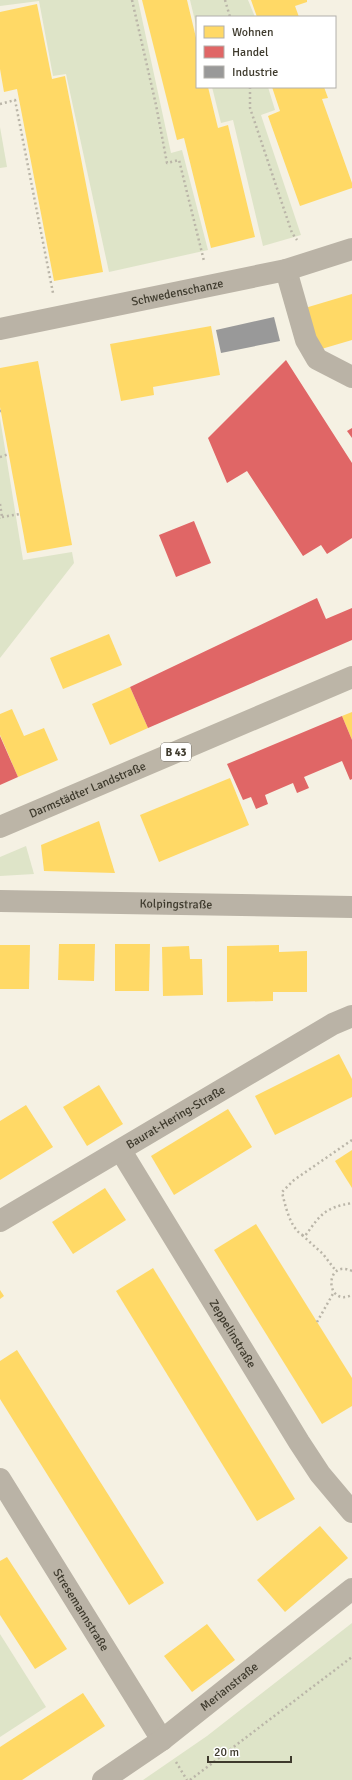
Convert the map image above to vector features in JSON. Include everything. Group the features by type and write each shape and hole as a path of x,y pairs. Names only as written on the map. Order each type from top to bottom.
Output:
{"main road":[{"name":"Darmstädter Landstraße","path":"0,827 352,677"}],"street":[{"name":"Schwedenschanze","path":"0,330 286,270 352,249"},
{"path":"286,270 306,340 317,359 352,377"},
{"name":"Kolpingstraße","path":"0,901 352,907"},
{"name":"Baurat-Hering-Straße","path":"0,1221 121,1151 333,1024 352,1016"},
{"name":"Zeppelinstraße","path":"121,1151 299,1442 320,1474 352,1512"},
{"name":"Stresemannstraße","path":"0,1479 162,1740"},
{"name":"Merianstraße","path":"103,1780 162,1740 352,1589"}],"path":[{"path":"132,0 156,105 167,163 179,160 210,286"},
{"path":"225,0 230,16"},
{"path":"250,88 250,108 292,233 311,262"},
{"path":"0,104 15,100 58,317"},
{"path":"0,457 9,454"},
{"path":"0,504 1,518 20,514"},
{"path":"336,1271 323,1254 302,1235 294,1225 287,1212 282,1192 294,1180 352,1140"},
{"path":"302,1235 305,1236 324,1212 337,1206 352,1203"},
{"path":"352,1271 345,1269 336,1271 331,1279 334,1292 342,1296 352,1296"},
{"path":"317,1322 334,1292"},
{"path":"190,1780 352,1657"}],"green space":[{"path":"0,0 138,0 171,153 182,150 208,250 109,272 66,74 53,76 39,1 0,6"},
{"path":"190,0 248,0 255,16 196,16 196,25"},
{"path":"212,88 268,88 275,110 261,115 301,235 263,246 233,120 221,123"},
{"path":"0,127 7,167 0,168"},
{"path":"0,418 23,560 72,552 74,563 0,658"},
{"path":"26,846 34,874 0,876 0,857"},
{"path":"352,1623 352,1780 143,1780 207,1736"},
{"path":"0,1634 46,1707 0,1737"}],"building: Wohnen":[{"path":"142,0 187,0 196,38 196,88 208,88 218,128 228,125 255,237 211,248 184,138 177,140"},
{"path":"251,0 307,0 307,2 295,6 299,16 257,16"},
{"path":"37,4 52,79 65,76 103,272 54,281 17,89 4,92 0,69 0,12"},
{"path":"272,88 324,88 328,98 322,99 352,183 352,188 300,206 268,116 280,111"},
{"path":"352,294 352,340 318,350 305,308"},
{"path":"211,326 220,375 153,387 154,395 121,401 110,344"},
{"path":"38,361 72,545 27,553 0,407 0,368"},
{"path":"109,634 122,665 63,689 50,658"},
{"path":"130,687 148,728 110,745 92,704"},
{"path":"12,709 24,736 44,728 58,760 18,777 0,735 0,714"},
{"path":"352,712 352,740 342,716"},
{"path":"230,778 249,825 159,862 140,815"},
{"path":"99,821 115,873 44,871 41,845"},
{"path":"59,944 95,944 94,981 58,980"},
{"path":"115,944 150,944 149,991 115,991"},
{"path":"0,945 30,945 29,989 0,989"},
{"path":"279,945 279,952 307,951 307,992 273,992 273,1001 227,1002 227,946"},
{"path":"189,946 190,959 202,959 203,995 163,996 162,947"},
{"path":"339,1054 352,1079 352,1097 275,1135 255,1096"},
{"path":"99,1085 123,1124 87,1146 63,1107"},
{"path":"26,1105 53,1147 0,1180 0,1121"},
{"path":"228,1109 252,1147 174,1195 151,1156"},
{"path":"352,1150 352,1188 335,1161"},
{"path":"105,1188 126,1220 73,1254 52,1222"},
{"path":"256,1224 352,1378 352,1406 322,1424 214,1250"},
{"path":"153,1268 295,1499 257,1521 116,1291"},
{"path":"0,1290 4,1296 0,1299"},
{"path":"17,1350 164,1583 129,1605 0,1399 0,1361"},
{"path":"320,1526 348,1558 285,1612 257,1580"},
{"path":"7,1557 67,1649 35,1669 0,1615 0,1561"},
{"path":"207,1624 235,1660 192,1692 164,1656"},
{"path":"83,1693 105,1726 22,1780 0,1780 0,1747"}],"building: Handel":[{"path":"286,360 352,463 352,538 327,554 321,545 303,556 247,471 227,483 208,438"},
{"path":"352,428 352,438 347,431"},
{"path":"194,521 211,563 176,577 159,535"},
{"path":"317,598 326,619 352,608 352,640 148,728 130,687"},
{"path":"342,716 352,740 352,779 350,780 342,761 304,777 309,788 297,793 293,783 265,795 268,804 256,809 251,797 243,800 227,764"},
{"path":"0,736 18,777 0,785"}],"building: Industrie":[{"path":"274,317 280,341 221,353 216,330"}]}
